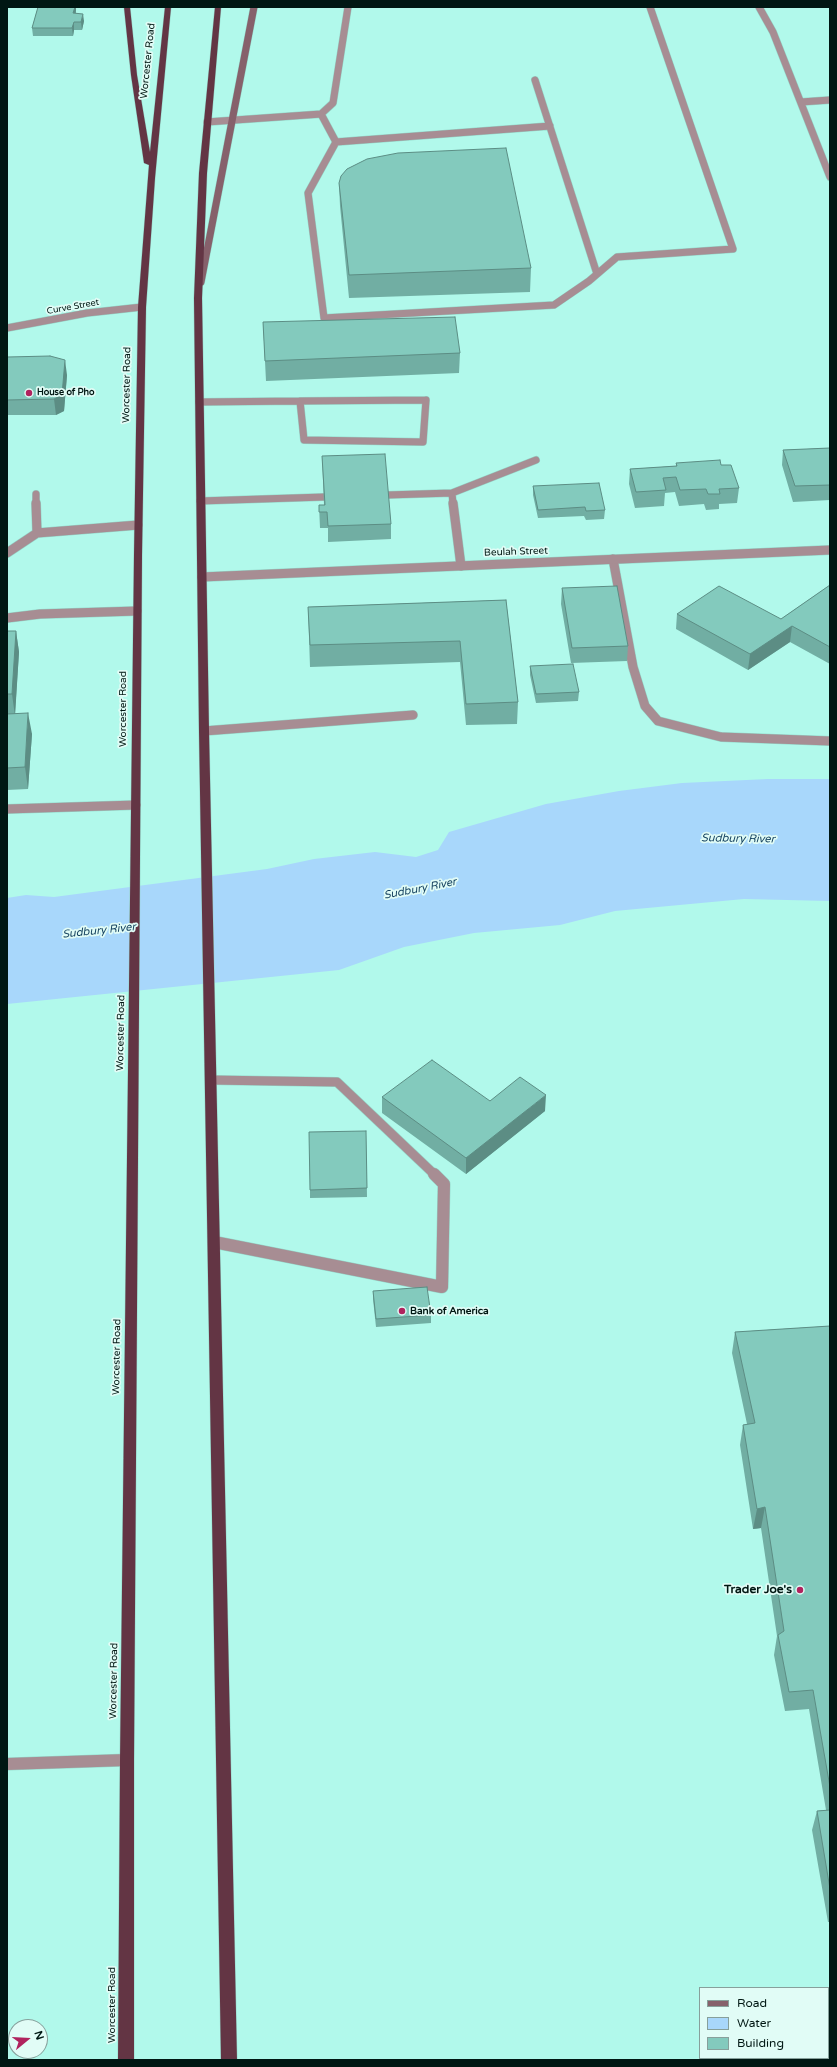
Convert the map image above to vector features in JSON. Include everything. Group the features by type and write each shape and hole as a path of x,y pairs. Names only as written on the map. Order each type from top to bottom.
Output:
{"highway":[{"path":"127,7 134,75 151,178"},
{"name":"Worcester Road","path":"126,2060 127,1760 137,611 142,307 151,178 168,7"},
{"path":"218,7 203,173 198,298 205,822 211,1060 229,2060"}],"main road":[{"path":"198,298 254,7"}],"street":[{"path":"207,122 321,114 333,103 348,7"},
{"path":"336,142 308,193 324,318 554,305 597,274 617,257 733,249 650,7"},
{"path":"759,7 773,32 830,178"},
{"path":"535,80 597,274"},
{"path":"801,102 830,100"},
{"path":"321,114 336,142"},
{"path":"336,142 550,126"},
{"name":"Curve Street","path":"7,328 87,313 142,307"},
{"path":"199,402 300,401 426,400 423,442 304,440 300,401"},
{"path":"387,495 452,493 536,460"},
{"path":"452,493 461,566"},
{"path":"36,494 36,532"},
{"path":"200,501 324,497"},
{"path":"7,553 36,532 138,525"},
{"name":"Beulah Street","path":"202,577 830,550"},
{"path":"613,559 633,667 645,706 658,721 721,737 830,741"},
{"path":"7,618 40,614 137,611"},
{"path":"204,730 413,715"},
{"path":"7,809 136,805"},
{"path":"211,1080 337,1082 444,1184 442,1287 214,1242"},
{"path":"7,1764 127,1760"}],"water":[{"name":"Sudbury River","path":"768,779 830,779 830,901 744,899 615,911 560,925 474,933 404,947 339,970 7,1004 7,898 26,895 54,897 267,869 314,859 375,852 416,857 438,850 449,832 546,804 619,791 682,783"}],"building":[{"path":"38,7 75,7 73,13 83,14 81,22 74,22 72,28 32,28"},
{"path":"506,148 531,268 349,275 339,183 341,176 347,169 367,159 398,153"},
{"path":"455,317 460,353 265,361 263,322"},
{"path":"50,356 65,360 62,395 54,399 7,400 7,357"},
{"path":"830,448 830,485 795,486 783,450"},
{"path":"385,454 391,524 328,526 327,512 319,512 319,505 325,505 322,456"},
{"path":"720,460 721,465 731,465 739,488 719,489 720,494 708,494 706,489 680,490 676,477 663,478 666,490 636,492 630,469 677,466 676,463"},
{"path":"599,483 605,510 586,511 585,507 538,510 533,486"},
{"path":"830,585 830,647 792,626 750,654 677,614 719,586 781,619"},
{"path":"617,586 628,646 572,648 562,588"},
{"path":"506,600 518,702 466,704 460,641 310,645 308,607"},
{"path":"7,631 16,631 12,694 7,694"},
{"path":"573,664 579,692 536,694 530,666"},
{"path":"28,713 25,767 7,768 7,714"},
{"path":"432,1060 490,1101 520,1077 546,1095 466,1158 382,1097"},
{"path":"366,1131 367,1188 310,1190 309,1132"},
{"name":"Bank of America","path":"427,1287 431,1315 376,1319 373,1291"},
{"name":"Trader Joe's","path":"830,1326 830,1787 813,1690 789,1692 778,1635 784,1631 765,1507 757,1509 743,1425 755,1423 735,1332"},
{"path":"830,1810 830,1889 817,1811"}],"place":[{"name":"House of Pho","path":"29,393"},
{"name":"Bank of America","path":"402,1311"},
{"name":"Trader Joe's","path":"800,1590"}]}
